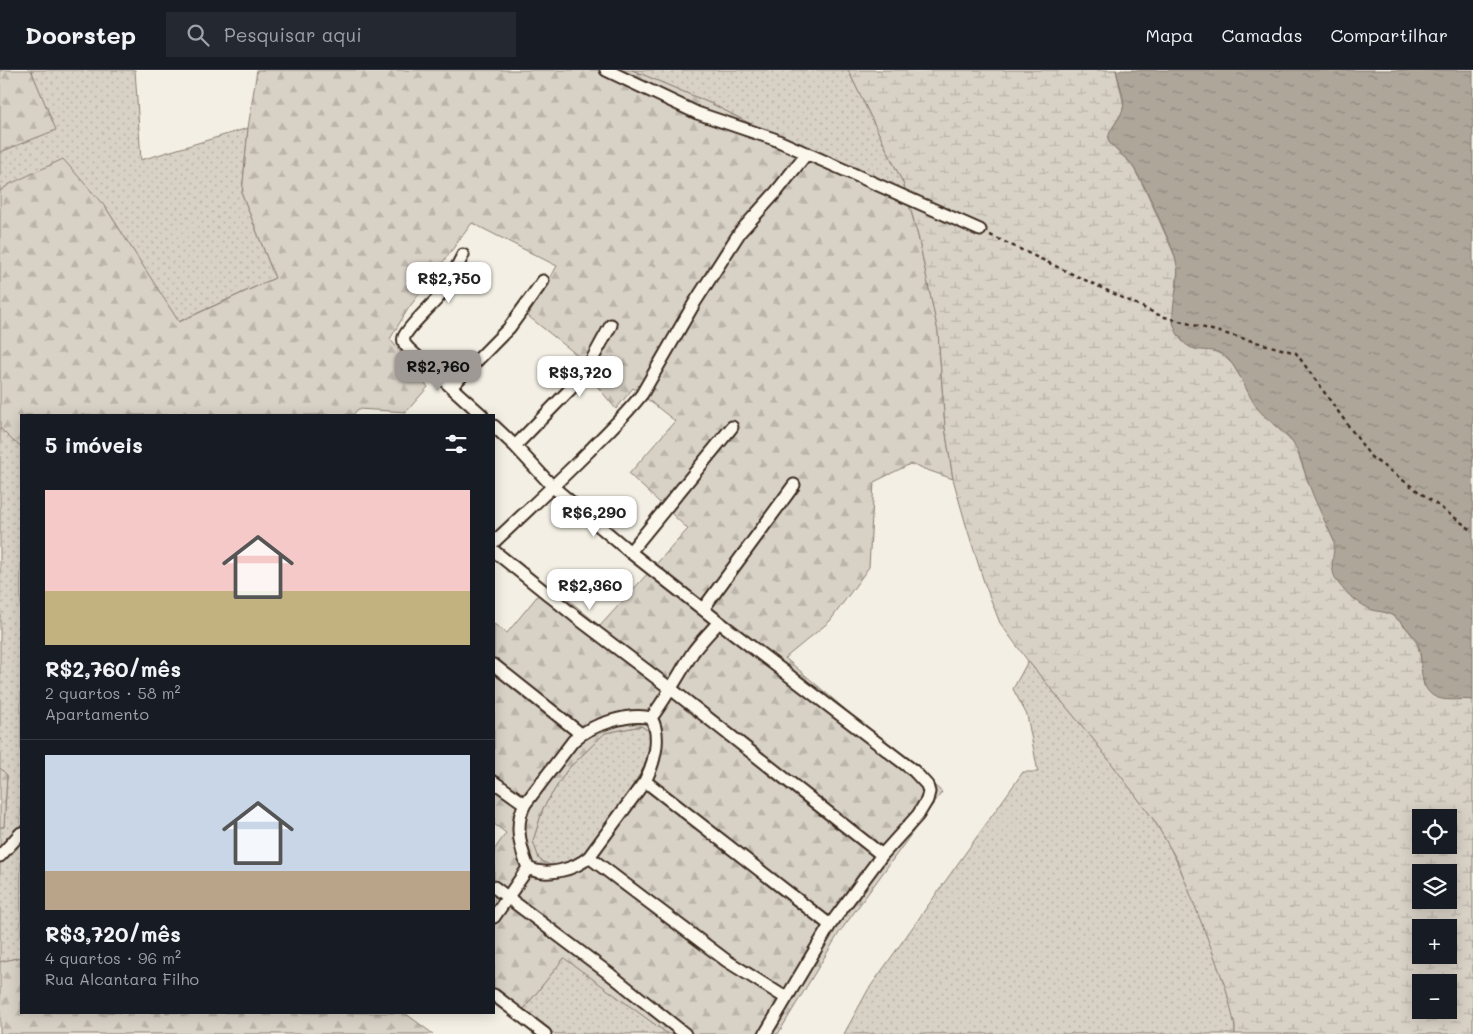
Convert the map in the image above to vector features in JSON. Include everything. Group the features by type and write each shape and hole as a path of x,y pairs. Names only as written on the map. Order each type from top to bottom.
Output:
{"street":[{"path":"606,70 698,113 762,134 980,230"},
{"path":"495,541 622,418 642,394 740,232 777,191 807,153"},
{"path":"463,255 442,292 406,334 404,340 405,345 410,350 481,414"},
{"path":"452,386 509,328 542,281"},
{"path":"515,446 583,376 611,325"},
{"path":"495,427 553,486 630,552 914,771 927,785 929,792 928,800 918,816 882,855 830,925 765,1034"},
{"path":"630,552 732,427"},
{"path":"703,609 794,485"},
{"path":"495,552 882,855"},
{"path":"651,718 693,653 719,622"},
{"path":"495,666 581,734"},
{"path":"495,916 528,868 518,830 519,818 525,804 573,741 581,734 608,722 628,717 644,716 651,718"},
{"path":"528,868 538,871 560,871 575,867 589,857 645,781 652,766 655,755 655,729 651,718"},
{"path":"645,781 830,925"},
{"path":"495,783 525,804"},
{"path":"0,856 20,834"},
{"path":"589,857 727,961 786,998"},
{"path":"495,888 611,975 685,1034"},
{"path":"495,996 545,1034"}],"path":[{"path":"980,230 1161,316 1296,353 1370,457 1473,530"}],"green space":[{"path":"0,70 31,70 56,130 0,152"},
{"path":"31,70 135,70 141,160 248,128 242,194 275,278 178,322 106,208 10,184 0,191 0,152 55,130"},
{"path":"257,70 632,70 712,104 807,153 906,194 918,236 938,331 945,427 953,479 910,464 874,482 869,567 830,621 785,658 942,792 839,933 778,1034 668,1034 564,958 523,1010 495,989 495,849 506,833 495,825 495,625 507,633 548,583 600,626 688,529 629,474 675,421 633,388 616,409 592,380 577,355 528,316 557,266 472,223 408,309 390,339 428,387 406,412 358,409 354,414 20,414 20,445 0,428 0,191 10,184 63,159 106,208 179,322 275,278 242,194 248,128","holes":["641,726 652,733 652,745 646,765 588,849 568,865 549,865 539,859 533,841 543,808 567,770 605,733"]},
{"path":"632,70 848,70 904,185 906,194 807,153 712,104"},
{"path":"848,70 1116,70 1124,106 1110,132 1114,148 1132,165 1147,193 1174,254 1178,267 1173,323 1182,341 1209,349 1228,360 1233,365 1262,413 1293,443 1334,541 1348,594 1368,608 1391,615 1410,632 1419,652 1424,686 1473,700 1473,1034 1235,1034 1235,1026 1226,989 1177,860 1154,820 1093,739 1028,661 1000,623 984,582 953,479 945,427 938,332 918,236 904,185"},
{"path":"0,428 20,445 20,957 0,962 0,827 4,827 7,775 0,768"},
{"path":"1028,661 1109,758 1162,833 1184,877 1221,974 1232,1011 1235,1034 844,1034 868,990 1023,772 1038,772 1027,715 1013,689"},
{"path":"641,726 652,733 652,745 646,765 588,849 568,865 549,865 539,860 533,841 543,808 567,770 605,733"},
{"path":"0,768 7,775 4,827 0,827"},
{"path":"20,957 20,1014 406,1014 433,1034 0,1034 0,962"},
{"path":"564,957 668,1034 555,1034 523,1010"}],"water":[{"path":"1116,70 1473,70 1473,700 1446,700 1432,695 1427,689 1422,676 1419,647 1409,630 1392,615 1375,611 1360,603 1340,585 1333,571 1334,541 1314,497 1296,447 1259,410 1228,359 1215,351 1189,347 1177,333 1174,325 1173,308 1178,274 1173,252 1137,173 1130,162 1108,141 1110,132 1124,105"}]}
